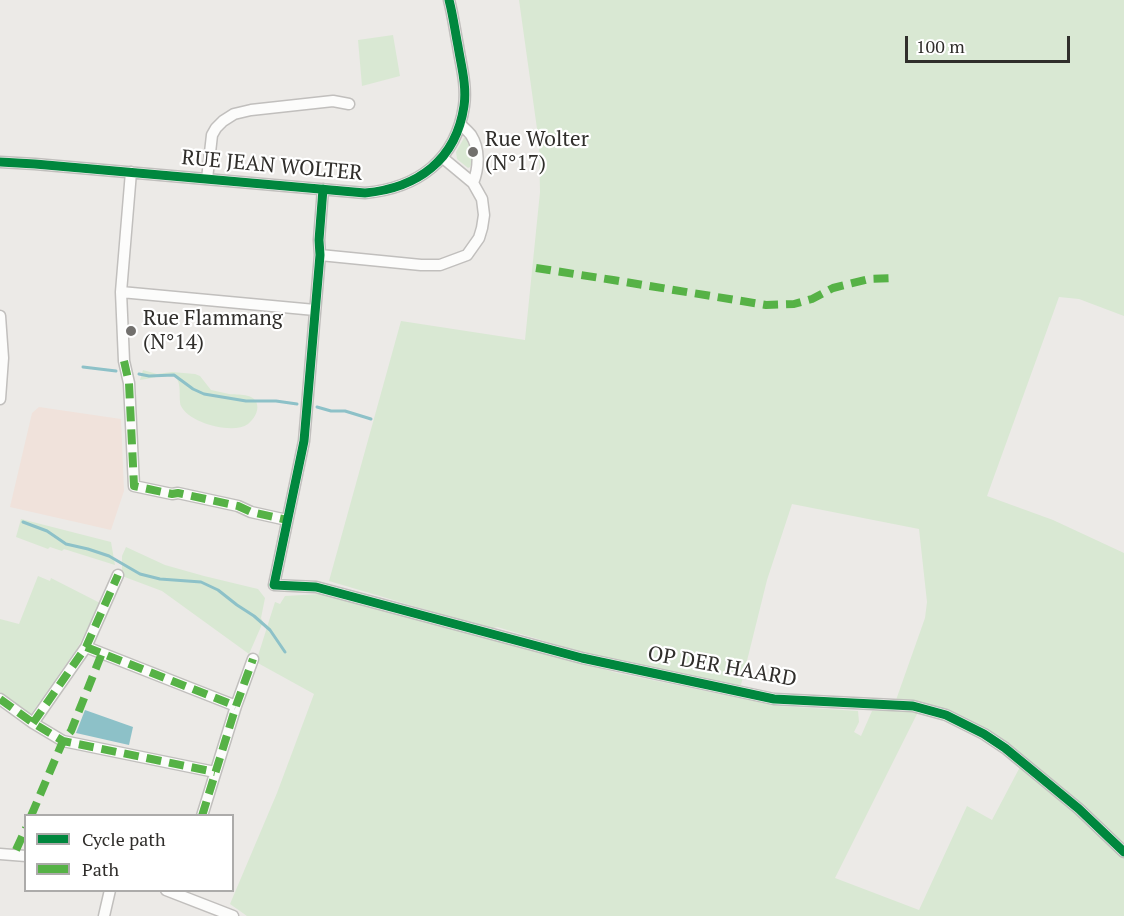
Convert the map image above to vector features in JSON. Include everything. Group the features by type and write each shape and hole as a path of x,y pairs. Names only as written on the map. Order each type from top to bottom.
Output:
{"street":[{"name":"RUE JEAN WOLTER","path":"0,162 365,193 394,189 422,176 443,158 460,124 465,105 465,85 450,1"},
{"path":"207,179 212,135 223,121 234,114 250,110 333,101 349,104"},
{"path":"460,124 471,135 478,154 477,174 473,183"},
{"path":"320,255 441,265 467,255 483,228 482,199 473,183 443,158"},
{"path":"131,172 121,292 124,361 129,383 134,486 238,506 251,512 287,520 304,441 324,189"},
{"path":"121,292 315,310"},
{"path":"0,316 3,358 0,399"},
{"name":"OP DER HAARD","path":"287,520 274,585 316,588 582,658 774,699 913,706 946,715 984,734 1005,748 1079,809 1124,852"},
{"path":"33,723 86,647 118,575"},
{"path":"86,647 236,706"},
{"path":"203,814 252,659"},
{"path":"0,699 63,741 215,772"},
{"path":"0,854 24,856"},
{"path":"104,916 110,892"},
{"path":"169,892 233,916"}],"shaded area":[{"path":"39,407 121,419 124,491 111,530 10,507 32,413"}],"green space":[{"path":"519,0 1124,0 1124,316 1079,299 1059,297 987,496 1053,520 1124,553 1124,845 955,714 926,704 896,700 925,618 927,602 919,529 792,504 767,580 740,689 599,657 497,627 491,629 329,581 401,321 525,340 540,192 539,143"},
{"path":"393,35 400,76 362,86 358,40"},
{"path":"466,137 472,157 468,168 457,159 456,152"},
{"path":"143,370 157,374 172,372 195,374 200,376 211,390 253,398 257,404 254,418 248,424 232,428 212,426 202,422 193,418 181,406 176,378 166,376 140,380"},
{"path":"21,519 111,542 115,565 64,549 62,551 50,547 48,549 16,537"},
{"path":"126,547 165,565 258,589 265,598 261,618 263,622 249,654 162,591 122,576 122,556"},
{"path":"38,576 50,581 51,578 100,603 78,647 31,714 0,692 0,619 19,624"},
{"path":"319,594 617,673 779,706 858,711 859,722 854,732 861,736 872,711 918,712 835,878 919,910 967,806 992,820 1021,765 1098,831 1124,857 1124,916 247,916 230,904 277,793 314,694 256,662 275,602 280,604 285,596"}],"water":[{"path":"85,710 133,727 129,745 76,733"}],"waterway":[{"path":"83,367 116,371"},
{"path":"139,374 174,375 204,394 246,401 297,404"},
{"path":"317,407 331,411 345,411 371,419"},
{"path":"23,522 47,531 66,544 109,556 140,574 160,579 201,582 218,590 270,630 285,652"}],"marked path":[{"path":"536,268 766,305 794,304 812,299 833,288 869,279 896,278"},
{"path":"124,361 129,383 134,486 238,506 251,512 287,520"},
{"path":"33,723 86,647 118,575"},
{"path":"86,647 236,706"},
{"path":"32,814 63,741 71,731 102,653"},
{"path":"203,814 253,659"},
{"path":"0,699 63,741 215,772"},
{"path":"16,850 24,832"}],"cycle path":[{"path":"0,162 365,193 402,185 418,178 443,156 453,142 460,125 465,98 464,83 449,0"},
{"path":"323,189 320,255 304,441 274,585 316,587 582,658 774,699 913,706 946,715 984,734 1005,748 1079,809 1124,852"}],"place":[{"name":"Rue Wolter (N°17)","path":"473,152"},
{"name":"Rue Flammang (N°14)","path":"131,331"}]}
